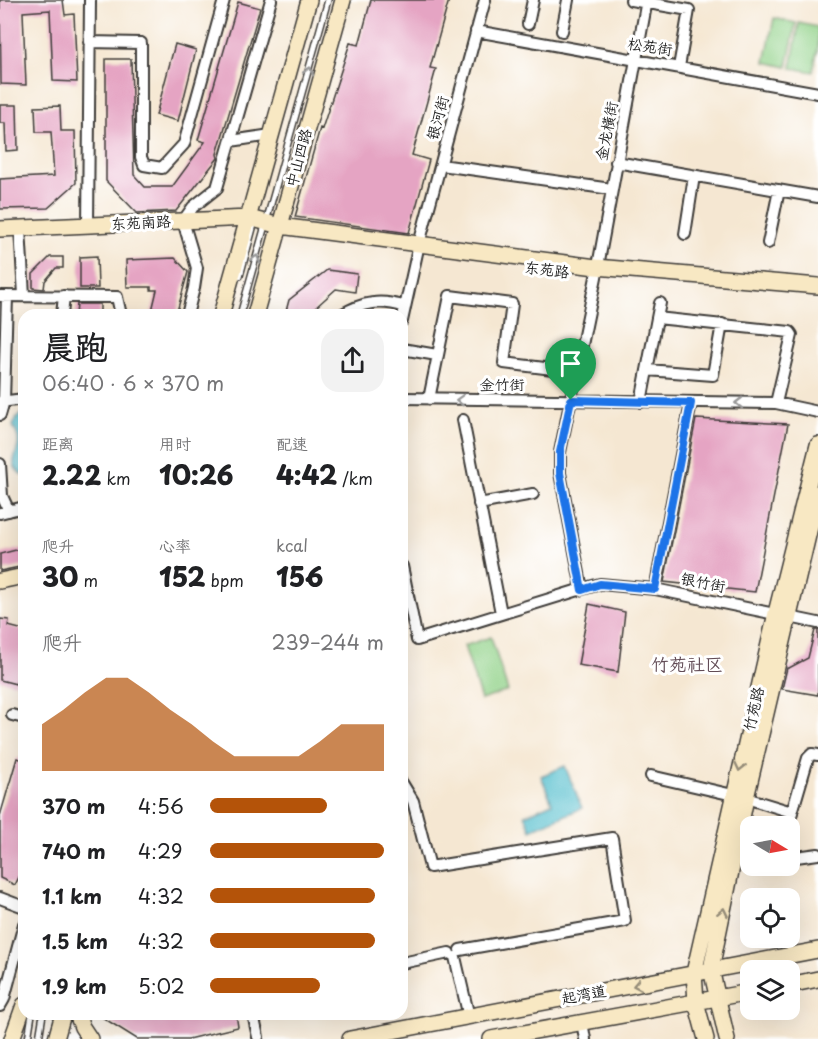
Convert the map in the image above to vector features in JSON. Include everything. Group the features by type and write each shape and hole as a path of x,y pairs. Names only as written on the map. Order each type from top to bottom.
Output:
{"street":[{"path":"88,226 90,0"},
{"path":"89,42 141,43 141,157 144,165 162,168 184,144 224,0"},
{"path":"189,309 197,268 185,225 193,207 217,188 271,0"},
{"name":"中山四路","path":"255,309 271,135 309,0"},
{"name":"中山四路","path":"224,309 262,226 343,0"},
{"name":"银河街","path":"405,307 418,249 485,0"},
{"path":"528,24 533,0"},
{"path":"562,31 568,0"},
{"path":"631,0 689,10 679,66"},
{"name":"金龙横街","path":"596,272 646,1"},
{"name":"松苑街","path":"476,31 818,93"},
{"path":"231,141 271,135"},
{"path":"616,162 818,197"},
{"path":"441,165 611,189"},
{"path":"685,234 694,176"},
{"path":"768,243 779,190"},
{"name":"东苑南路","path":"0,229 20,232 185,225"},
{"name":"东苑南路","path":"0,235 88,226 262,226"},
{"name":"东苑路","path":"262,226 596,272 818,295"},
{"path":"20,232 24,295"},
{"path":"582,590 560,473 560,452 596,272"},
{"name":"东苑路","path":"596,272 818,286"},
{"path":"0,415 3,296 117,297 120,309"},
{"path":"63,309 64,296"},
{"path":"429,399 450,296 512,304 504,363 577,372"},
{"path":"350,309 370,302 383,301 405,307"},
{"path":"641,402 660,303"},
{"path":"657,318 787,331 792,335 776,404"},
{"path":"647,370 713,375 722,324"},
{"path":"408,350 438,355"},
{"name":"金竹街","path":"408,398 776,404 818,412"},
{"path":"2,401 18,400"},
{"path":"655,589 691,403"},
{"path":"463,420 501,613"},
{"name":"竹苑路","path":"706,1039 696,1002 694,973 740,797 818,445"},
{"path":"0,464 4,512"},
{"name":"竹苑路","path":"782,614 818,493"},
{"path":"479,504 534,494"},
{"path":"0,581 18,577"},
{"name":"银竹街","path":"408,596 417,640 600,584 655,589 818,623"},
{"path":"12,715 18,716"},
{"path":"791,816 808,758 812,754 818,755"},
{"path":"651,776 792,812"},
{"name":"竹苑路","path":"727,1039 711,969 740,797"},
{"path":"408,802 430,867 612,838 625,921 408,962"},
{"path":"800,856 818,854"},
{"path":"0,898 18,905"},
{"path":"0,1006 4,999 18,946"},
{"name":"起湾道","path":"350,1039 818,950"},
{"path":"454,953 469,1017"},
{"path":"800,983 818,979"},
{"path":"595,993 599,1019"},
{"name":"起湾道","path":"501,1038 740,994"},
{"path":"12,1039 19,1020"},
{"path":"20,1039 23,1020"},
{"path":"56,1039 61,1020"},
{"path":"79,1020 90,1039"},
{"path":"254,1020 258,1037"},
{"path":"582,1022 585,1039"}],"lane":[{"path":"241,309 316,0"},
{"path":"238,283 262,226 328,0"},
{"path":"28,1039 31,1020"},
{"path":"39,1039 42,1020"}],"green space":[{"path":"774,18 796,23 787,67 765,62"},
{"path":"799,23 818,27 818,47 813,72 791,68"},
{"path":"491,637 508,691 481,700 464,646"}],"water":[{"path":"18,416 18,440 13,426"},
{"path":"18,445 18,471 14,462"},
{"path":"565,766 582,808 531,830 525,815 552,803 541,776"}],"building":[{"path":"0,0 63,0 65,15 74,14 77,82 53,81 50,10 23,12 26,85 1,84"},
{"path":"371,0 449,0 430,68 436,69 412,155 429,160 409,233 295,217 320,128 322,129 350,43 359,45"},
{"path":"238,2 260,8 217,154 218,158 176,211 137,213 106,181 106,59 131,59 134,175 145,187 172,187 205,142 198,140"},
{"path":"175,44 196,50 178,121 156,115"},
{"path":"0,105 17,105 18,150 6,151 5,123 0,123"},
{"path":"60,106 61,131 75,131 76,183 48,208 0,209 0,179 54,176 51,132 36,132 35,107"},
{"path":"97,256 98,288 80,288 80,257"},
{"path":"50,257 63,257 63,268 56,268 45,281 44,289 33,288 33,274"},
{"path":"175,258 188,272 178,309 152,309 157,290 151,290 151,287 127,287 126,260"},
{"path":"327,270 357,274 355,292 336,289 315,309 287,309 289,300"},
{"path":"77,304 100,304 100,309 77,309"},
{"path":"696,419 788,424 755,592 664,582"},
{"path":"18,550 18,567 0,571 0,554"},
{"path":"589,604 625,612 618,672 578,665"},
{"path":"0,619 9,620 8,626 18,628 18,674 16,684 0,680"},
{"path":"815,630 818,630 818,695 782,689 787,668 808,658"},
{"path":"18,758 18,879 15,885 0,878 0,816"},
{"path":"107,1020 237,1020 238,1027 188,1039 137,1039"}],"district":[{"name":"竹苑社区","path":"687,665"}],"route":[{"path":"571,400 691,403 655,589 600,584 582,590 560,473 560,452 571,400"}]}
